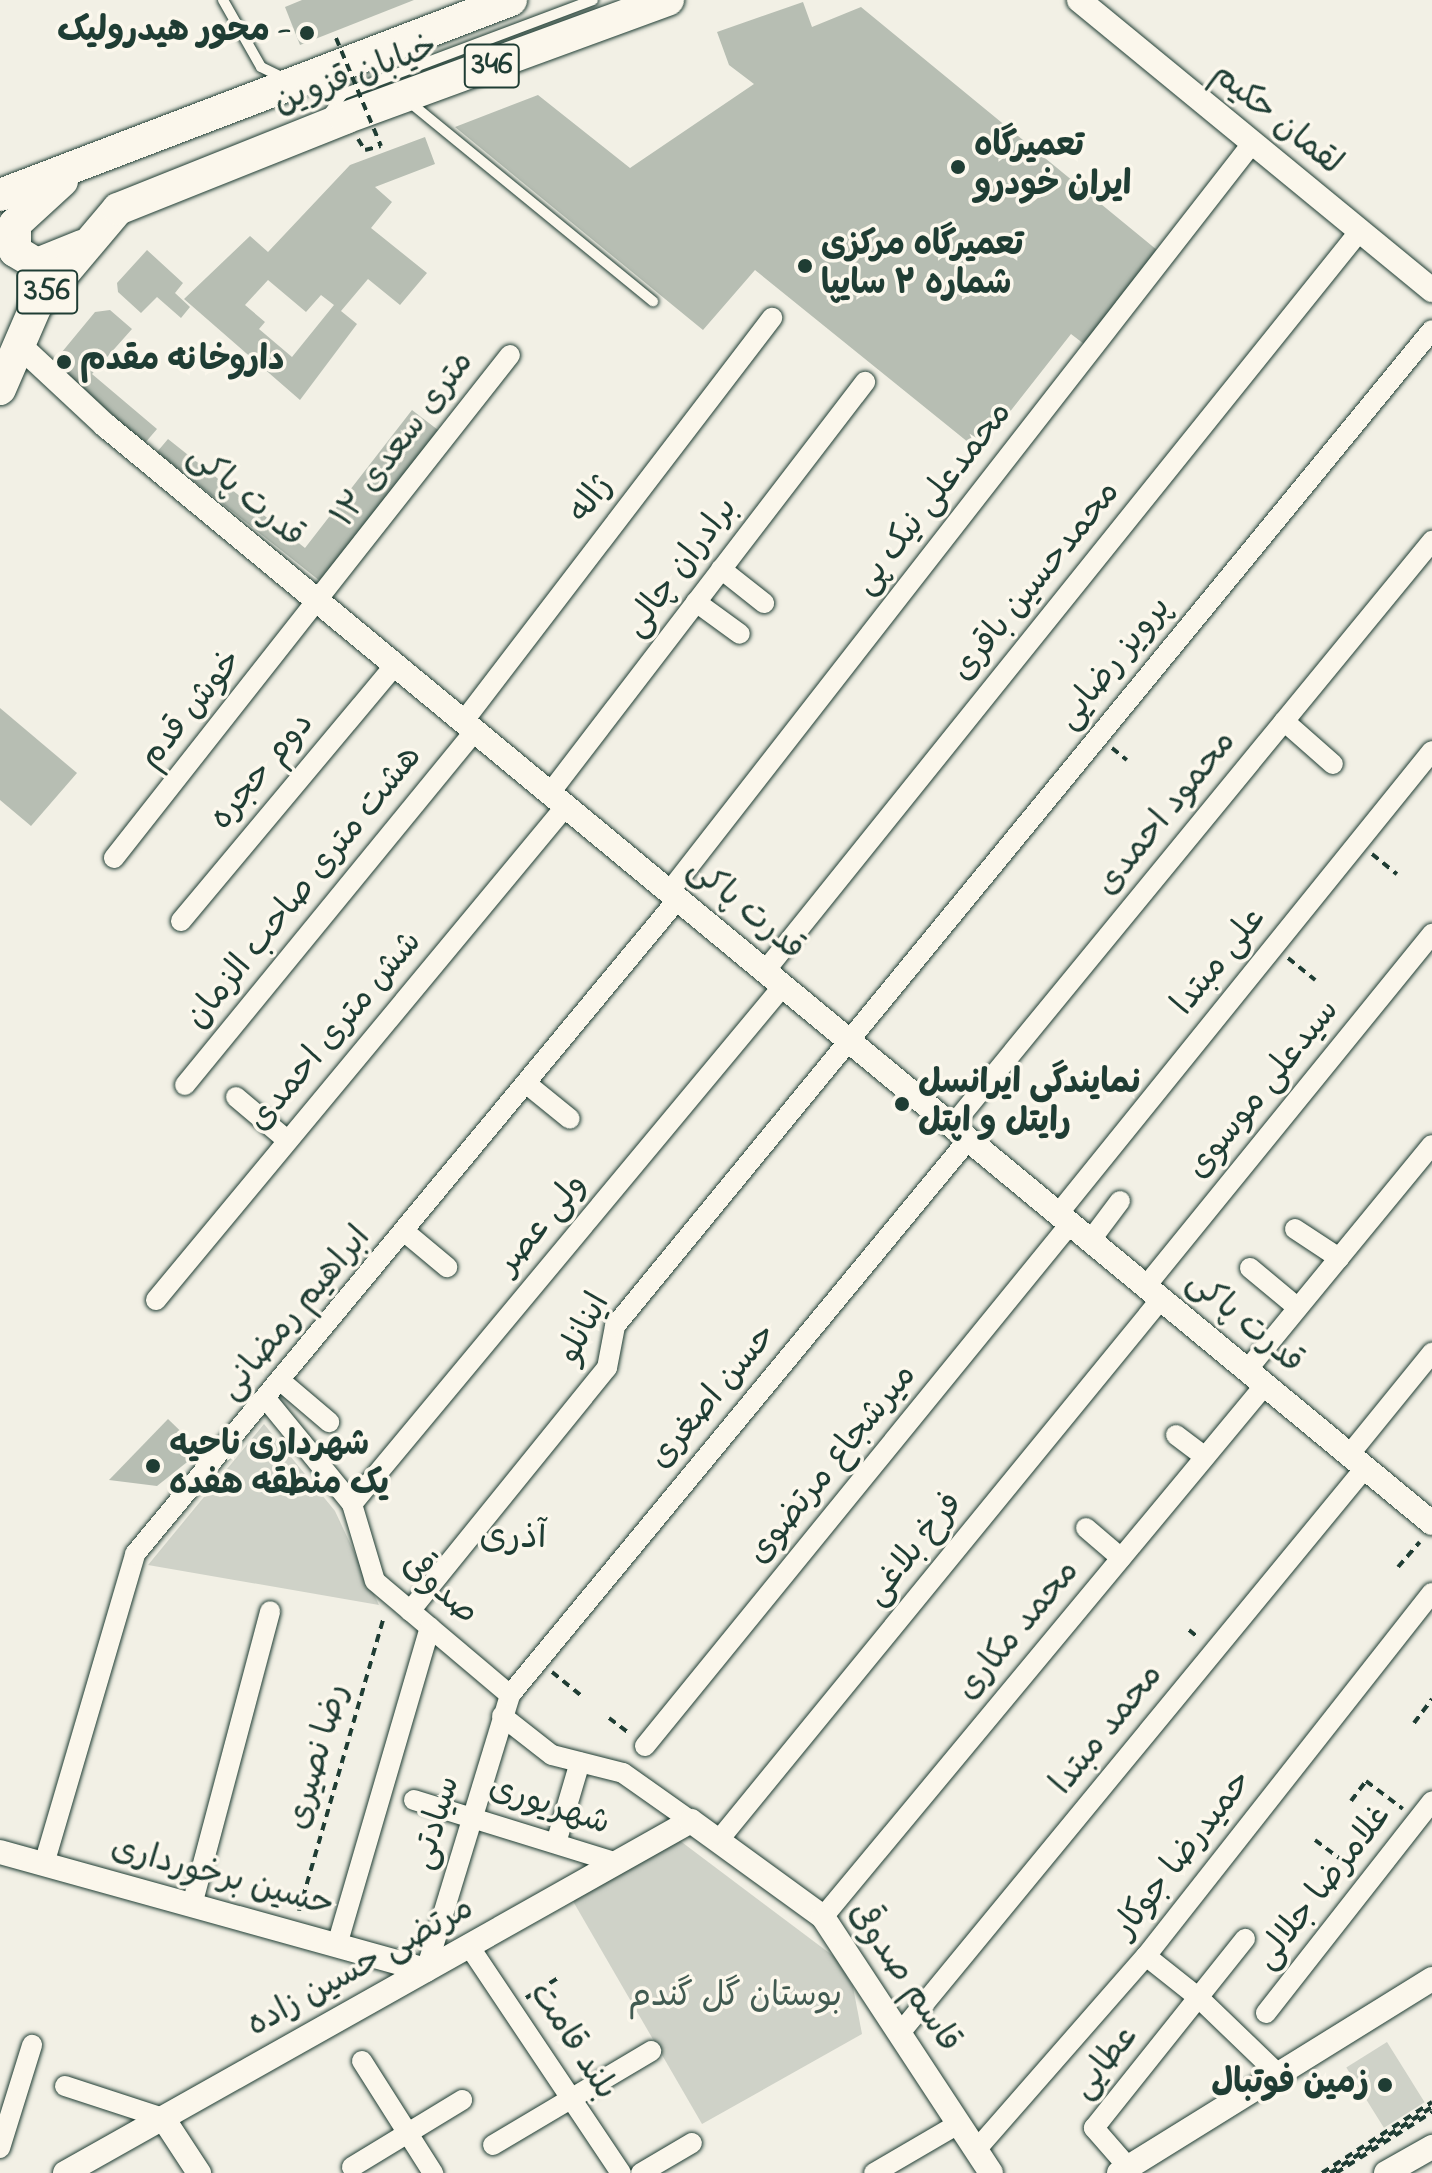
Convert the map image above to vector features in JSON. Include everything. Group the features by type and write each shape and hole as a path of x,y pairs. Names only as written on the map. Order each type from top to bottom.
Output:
{"main road":[{"name":"خیابان قزوین","path":"0,195 511,0"},
{"name":"خیابان قزوین","path":"85,245 118,209 315,130 668,0"},
{"path":"297,84 315,130"},
{"path":"85,245 37,264 15,251 6,238 24,210 95,158"},
{"name":"356","path":"0,389 6,344 85,245"}],"street":[{"name":"لقمان حکیم","path":"1079,0 1251,145 1432,290"},
{"name":"محمدعلی نیک پی","path":"674,895 1251,145"},
{"name":"محمدحسین باقری","path":"774,979 1359,232"},
{"name":"ژاله","path":"469,726 772,318"},
{"name":"پرویز رضایی","path":"847,1039 1432,330"},
{"name":"قدرت پاکی","path":"6,344 1357,1461 1428,1531"},
{"name":"۱۲ متری سعدی","path":"320,603 510,355"},
{"name":"برادران چالی","path":"558,800 696,602 865,382"},
{"name":"محمود احمدی","path":"960,1133 1284,721 1424,564 1432,541"},
{"path":"721,569 764,603"},
{"path":"696,602 740,634"},
{"name":"خوش قدم","path":"114,858 320,603"},
{"name":"دوم حجره","path":"181,921 395,665"},
{"path":"1284,721 1333,764"},
{"name":"هشت متری صاحب الزمان","path":"185,1085 469,726"},
{"name":"علی مبتدا","path":"1064,1219 1274,947 1432,751"},
{"name":"شش متری احمدی","path":"156,1300 558,800"},
{"name":"ابراهیم رمضانی","path":"44,1864 135,1554 267,1400 527,1084 674,895"},
{"name":"سیدعلی موسوی","path":"1153,1293 1432,934"},
{"name":"ولی عصر","path":"352,1504 774,979"},
{"name":"اینانلو","path":"410,1611 607,1368 615,1326 847,1039"},
{"path":"527,1084 570,1119"},
{"path":"236,1097 287,1140"},
{"name":"حسن اصغری","path":"510,1695 960,1133"},
{"name":"محمد مکاری","path":"823,1917 1205,1457 1298,1308 1432,1145"},
{"path":"1090,1241 1120,1201"},
{"name":"میرشجاع مرتضوی","path":"645,1746 1064,1219"},
{"path":"1295,1229 1339,1258"},
{"path":"405,1232 447,1267"},
{"path":"1250,1268 1298,1308"},
{"name":"فرخ بلاغی","path":"718,1841 1153,1293"},
{"name":"محمد مبتدا","path":"900,2033 1357,1461 1432,1353"},
{"path":"282,1382 329,1422"},
{"name":"صدوقی","path":"267,1400 352,1504 375,1581 510,1695"},
{"path":"1176,1435 1205,1457"},
{"path":"1086,1528 1121,1558"},
{"name":"حمیدرضا جوکار","path":"976,2150 1146,1956 1432,1593"},
{"path":"192,1905 270,1611"},
{"path":"337,1945 430,1627"},
{"name":"سیادتی","path":"426,1970 510,1695"},
{"path":"502,1716 552,1755 623,1773 691,1821"},
{"path":"556,1843 580,1762"},
{"name":"شهریوری","path":"414,1800 474,1815 617,1863"},
{"name":"غلامرضا جلالی","path":"1266,2013 1432,1801"},
{"name":"قاسم صدوقی","path":"691,1821 823,1917 991,2173"},
{"name":"مرتضی حسین زاده","path":"65,2173 691,1821"},
{"name":"حسین برخورداری","path":"0,1852 426,1970"},
{"path":"1199,1998 1245,1939"},
{"name":"بلند قامت","path":"469,1946 621,2173"},
{"path":"1146,1956 1199,1998 1278,2074"},
{"path":"1124,2170 1432,1979"},
{"path":"1408,1994 1432,1986"},
{"name":"عطایی","path":"1124,2170 1094,2128 1199,1998"},
{"path":"0,2148 32,2045"},
{"path":"493,2145 651,2051"},
{"path":"362,2061 433,2173"},
{"path":"65,2086 163,2118 199,2173"},
{"path":"352,2167 462,2100"},
{"path":"874,2173 960,2123"},
{"path":"641,2173 692,2143"},
{"path":"1386,2173 1432,2147"}],"lane":[{"path":"223,0 261,67 297,84 343,94"},
{"path":"315,130 343,94 593,0"},
{"path":"406,99 653,301"}],"path":[{"path":"336,38 381,146 365,150"},
{"path":"1358,842 1397,874"},
{"path":"1274,947 1315,980"},
{"path":"1398,1567 1428,1531"},
{"name":"رضا نصیری","path":"293,1933 391,1594"},
{"path":"538,1661 582,1696"},
{"path":"1414,1723 1432,1699"},
{"path":"1351,1801 1366,1781 1417,1820"},
{"path":"1315,1840 1369,1882"},
{"path":"511,2007 558,1978"},
{"path":"1322,2173 1432,2107"},
{"path":"1333,2173 1432,2107"}],"green space":[{"path":"264,1424 335,1511 379,1605 148,1565"},
{"name":"بوستان گل گندم","path":"675,1837 836,1958 853,1987 862,2034 702,2124 570,1896"},
{"name":"زمین فوتبال","path":"1387,2042 1425,2102 1384,2128 1346,2067"}],"building":[{"path":"302,0 414,0 300,45 285,7"},
{"path":"803,2 812,27 861,7 1157,250 1084,344 1071,334 979,451 755,270 703,330 455,127 538,95 630,168 754,84 729,65 717,32"},
{"path":"425,137 435,164 375,187 392,202 371,228 427,273 400,305 368,279 341,311 357,324 300,400 184,299 250,236 268,252 350,165","holes":["268,280 306,312 321,295 334,305 292,357 259,329 265,322 245,305"]},
{"path":"147,250 183,283 175,293 190,307 181,318 157,297 141,313 118,292 117,283"},
{"path":"110,310 132,329 92,374 157,429 145,443 58,370 57,358 95,312"},
{"path":"412,410 438,430 320,581 157,452 168,439 305,548"},
{"path":"0,708 77,773 31,826 0,800"},
{"name":"شهرداری ناحیه یک منطقه هفده","path":"168,1419 201,1451 157,1486 109,1480"}],"place":[{"name":"محور هیدرولیک -","path":"307,33"},
{"name":"تعمیرگاه ایران خودرو","path":"958,167"},
{"name":"تعمیرگاه مرکزی شماره ۲ سایپا","path":"805,266"},
{"name":"داروخانه مقدم","path":"64,362"},
{"name":"نمایندگی ایرانسل رایتل و اپتل","path":"902,1104"},
{"name":"شهرداری ناحیه یک منطقه هفده","path":"153,1466"},
{"name":"زمین فوتبال","path":"1385,2085"}],"district":[{"name":"آذری","path":"513,1539"}]}
